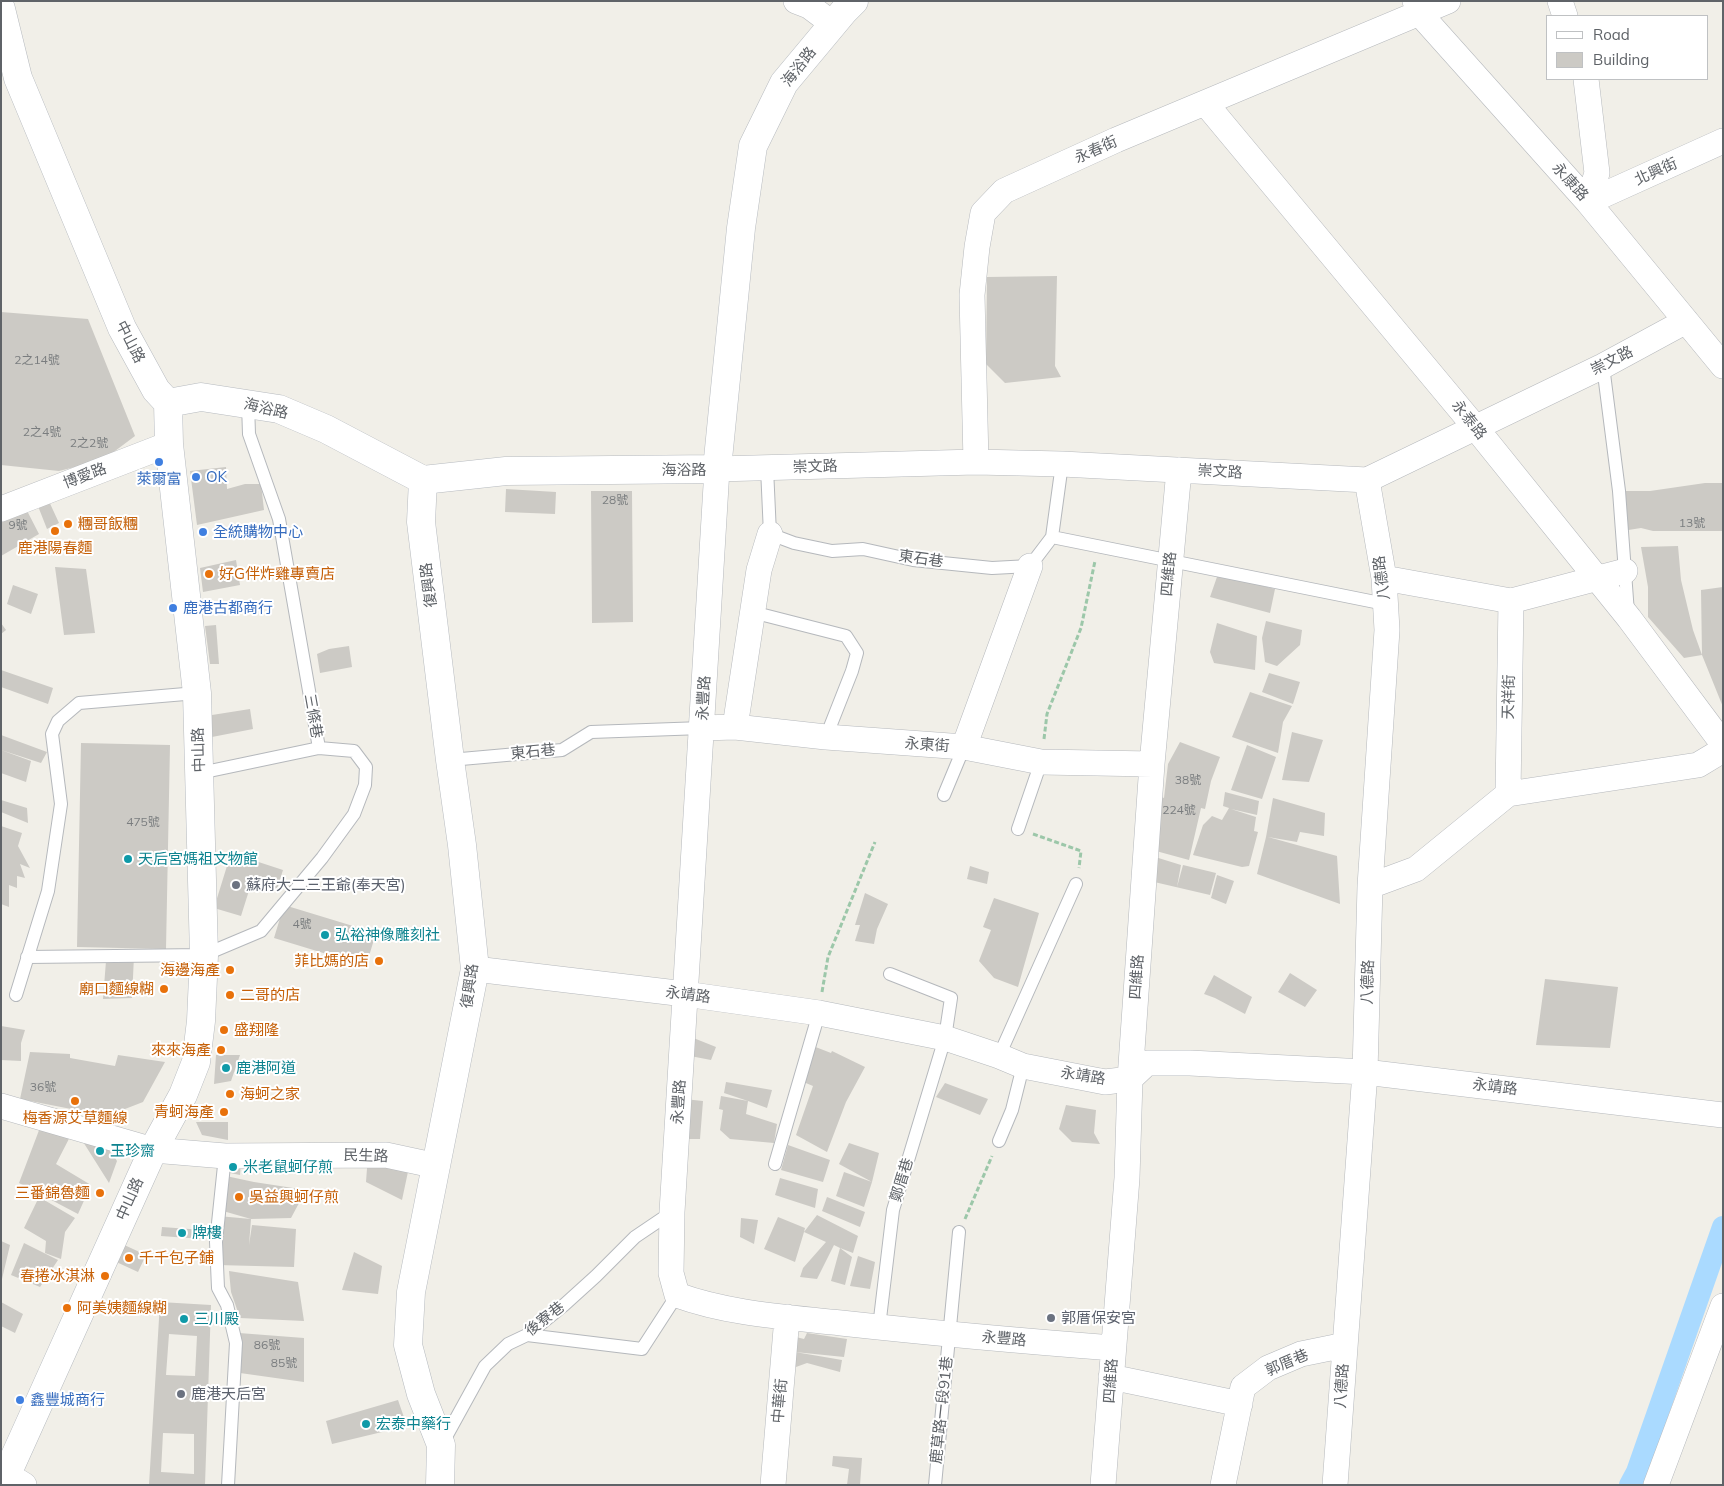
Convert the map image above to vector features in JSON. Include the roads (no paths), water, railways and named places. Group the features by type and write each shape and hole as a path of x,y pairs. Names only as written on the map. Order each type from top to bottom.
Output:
{"street":[{"path":"796,1 809,6 842,9"},
{"name":"永春街","path":"976,462 972,295 983,213 1004,191 1116,140 1206,104 1418,7 1448,1"},
{"path":"1560,1 1565,15"},
{"name":"永康路","path":"1418,7 1588,202 1723,366"},
{"name":"中山路","path":"1,9 10,81 122,328 156,390 168,403 168,444 197,693 204,955 201,1021 196,1062 183,1094 153,1150 8,1479"},
{"name":"海浴路","path":"168,403 201,397 279,409 326,429 423,480 506,471 717,470 741,228 753,146 784,83 842,9"},
{"path":"1586,80 1597,173 1588,202"},
{"name":"永泰路","path":"1206,104 1474,427 1629,618 1723,744"},
{"name":"北興街","path":"1588,202 1723,141"},
{"name":"崇文路","path":"717,470 976,462 1062,464 1367,480 1603,366 1686,322"},
{"name":"博愛路","path":"1,509 168,444"},
{"name":"永豐路","path":"717,470 672,1212 670,1273 677,1295 702,1304 787,1317 949,1335 1113,1348"},
{"name":"四維路","path":"1103,1485 1127,1178 1130,1079 1152,764 1179,470"},
{"name":"復興路","path":"423,480 421,522 476,969 411,1292 408,1345 421,1394 441,1445 440,1485"},
{"name":"八德路","path":"1335,1485 1365,1072 1370,886 1387,630 1384,578 1367,480"},
{"path":"735,727 759,570 770,534"},
{"path":"964,747 1030,566"},
{"path":"1384,578 1510,601 1625,572"},
{"name":"天祥街","path":"1508,794 1510,601"},
{"name":"永東街","path":"702,728 735,727 826,737 964,747 1041,762 1152,764"},
{"path":"1370,886 1416,869 1508,794 1698,765 1723,750"},
{"name":"永靖路","path":"476,969 685,994 819,1013 945,1038 1023,1066 1105,1082 1130,1079 1147,1063 1190,1063 1365,1072 1723,1115"},
{"name":"民生路","path":"1,1106 153,1150 225,1156 386,1155 437,1166"},
{"path":"1656,1485 1723,1306"},
{"name":"中華街","path":"773,1485 787,1317"},
{"name":"郭厝巷","path":"1223,1485 1243,1387 1268,1368 1301,1354 1345,1345"},
{"path":"1111,1377 1240,1404"}],"lane":[{"path":"1603,366 1619,491 1629,618"},
{"name":"三條巷","path":"204,955 261,931 322,858 354,814 365,785 366,767 354,750 319,748 279,519 249,434 248,404"},
{"path":"1030,566 1052,537 1062,464"},
{"path":"767,468 770,534"},
{"name":"東石巷","path":"770,534 794,543 832,551 863,549 913,560 992,568 1030,566"},
{"path":"1052,537 1385,604"},
{"path":"752,612 846,636 857,653 852,672 826,737"},
{"path":"16,996 48,891 61,804 52,734 58,721 79,703 197,693"},
{"name":"東石巷","path":"450,760 562,750 591,732 702,728"},
{"path":"944,795 964,747"},
{"path":"200,773 319,748"},
{"path":"1018,829 1041,762"},
{"path":"999,1056 1076,884"},
{"path":"27,957 204,955"},
{"name":"鄭厝巷","path":"879,1327 893,1210 945,1038 951,998 890,974"},
{"path":"775,1164 819,1013"},
{"path":"999,1141 1012,1110 1023,1066"},
{"path":"225,1156 216,1242 218,1288 227,1304 236,1343 228,1485"},
{"name":"後寮巷","path":"441,1445 485,1366 508,1344 527,1335 596,1276 636,1237 672,1212"},
{"name":"鹿草路一段91巷","path":"935,1485 960,1232"},
{"path":"527,1335 642,1349 677,1295"}],"waterway":[{"path":"1630,1485 1637,1472 1723,1227"}],"place":[{"name":"萊爾富","path":"159,462"},
{"name":"OK","path":"196,477"},
{"name":"糰哥飯糰","path":"68,524"},
{"name":"鹿港陽春麵","path":"55,531"},
{"name":"全統購物中心","path":"203,532"},
{"name":"好G伴炸雞專賣店","path":"209,574"},
{"name":"鹿港古都商行","path":"173,608"},
{"name":"天后宮媽祖文物館","path":"128,859"},
{"name":"蘇府大二三王爺(奉天宮)","path":"236,885"},
{"name":"弘裕神像雕刻社","path":"325,935"},
{"name":"菲比媽的店","path":"379,961"},
{"name":"海邊海產","path":"230,970"},
{"name":"廟口麵線糊","path":"164,989"},
{"name":"二哥的店","path":"230,995"},
{"name":"盛翔隆","path":"224,1030"},
{"name":"來來海產","path":"221,1050"},
{"name":"鹿港阿道","path":"226,1068"},
{"name":"海蚵之家","path":"230,1094"},
{"name":"梅香源艾草麵線","path":"75,1101"},
{"name":"青蚵海產","path":"224,1112"},
{"name":"玉珍齋","path":"100,1151"},
{"name":"米老鼠蚵仔煎","path":"233,1167"},
{"name":"三番錦魯麵","path":"100,1193"},
{"name":"吳益興蚵仔煎","path":"239,1197"},
{"name":"牌樓","path":"182,1233"},
{"name":"千千包子鋪","path":"129,1258"},
{"name":"春捲冰淇淋","path":"105,1276"},
{"name":"阿美姨麵線糊","path":"67,1308"},
{"name":"郭厝保安宮","path":"1051,1318"},
{"name":"三川殿","path":"184,1319"},
{"name":"鹿港天后宮","path":"181,1394"},
{"name":"鑫豐城商行","path":"20,1400"},
{"name":"宏泰中藥行","path":"366,1424"}]}
